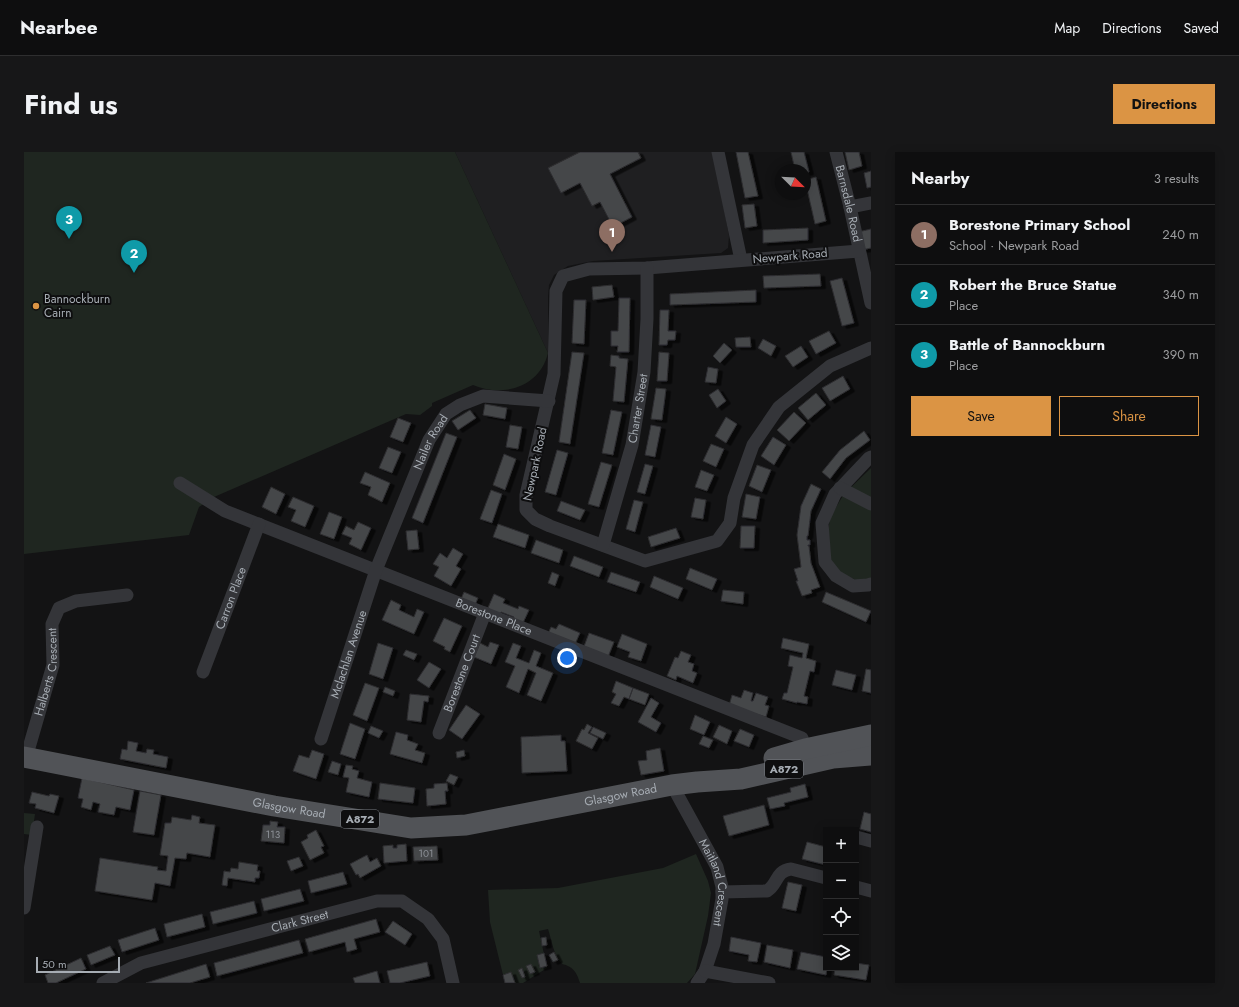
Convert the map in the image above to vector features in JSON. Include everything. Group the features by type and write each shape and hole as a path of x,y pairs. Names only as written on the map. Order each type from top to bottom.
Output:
{"main road":[{"name":"Glasgow Road","path":"697,782 805,750 871,735"},
{"name":"Glasgow Road","path":"25,758 274,806 411,828 466,825 672,786 697,782 741,779 833,758 871,754"}],"street":[{"path":"718,152 741,260"},
{"name":"Barnsdale Road","path":"836,152 850,207 871,303"},
{"path":"850,207 871,203"},
{"name":"Newpark Road","path":"859,251 647,268 589,268 563,276 556,291 554,374 549,401 526,495 526,510 535,519 645,561 717,541 730,523 734,498 753,445 779,407 830,366 871,348"},
{"name":"Charter Street","path":"603,545 632,445 644,372 647,319 647,268"},
{"name":"Nailer Road","path":"376,570 429,440 446,414 460,405 483,396 549,401"},
{"path":"871,457 835,494 822,523 825,562 836,576 853,586 871,584"},
{"name":"Borestone Place","path":"180,483 225,511 802,738 805,750"},
{"path":"840,488 871,504"},
{"name":"Carron Place","path":"203,672 259,524"},
{"name":"Mclachlan Avenue","path":"321,739 376,570"},
{"name":"Halberts Crescent","path":"25,758 53,665 52,624 59,608 76,601 127,595"},
{"name":"Borestone Court","path":"439,733 485,613"},
{"path":"805,750 833,758"},
{"name":"Maitland Crescent","path":"672,786 717,867 722,887 722,899 714,944 705,971 697,983"},
{"path":"24,908 37,827"},
{"path":"859,838 871,841"},
{"path":"722,892 767,891 771,888 780,874 791,869 823,877"},
{"path":"859,887 871,891"},
{"name":"Clark Street","path":"103,983 142,963 377,900 402,901 428,919 443,939 453,983"},
{"path":"705,971 769,983"}],"shaded area":[{"path":"24,152 455,152 548,353 544,365 537,374 519,387 508,390 496,390 485,389 473,385 432,403 432,406 420,415 406,414 214,497 199,507 189,535 24,554"},
{"path":"455,152 714,152 729,236 728,248 721,253 593,261 568,266 554,275 549,285 548,353"},
{"path":"871,468 871,578 859,581 841,574 831,562 827,541 830,517 844,494"},
{"path":"24,813 35,814 32,835 24,834"},
{"path":"696,854 708,881 711,893 708,916 695,974 687,983 580,983 574,970 569,966 562,964 559,960 548,929 539,931 547,968 523,983 505,983 490,922 488,890 558,888 663,868"}],"building":[{"path":"580,152 638,152 641,158 610,174 632,217 613,227 600,202 592,206 580,183 561,193 548,168"},
{"path":"736,152 748,152 758,196 745,198"},
{"path":"791,152 804,152 807,164 794,164"},
{"path":"845,152 859,152 862,166 849,170"},
{"path":"871,171 871,187 867,188 864,173"},
{"path":"816,177 826,221 815,224 810,200 811,200 811,178"},
{"path":"754,204 757,226 745,228 742,205"},
{"path":"808,228 808,240 763,243 763,230"},
{"path":"871,229 871,248 862,250 858,232"},
{"path":"820,274 821,286 764,288 763,276"},
{"path":"842,278 854,323 842,326 830,281"},
{"path":"612,285 614,297 593,300 592,287"},
{"path":"756,290 756,302 670,305 670,294"},
{"path":"619,298 630,298 629,352 617,352 618,346 611,346 611,331 618,331"},
{"path":"574,300 586,300 584,344 572,343"},
{"path":"660,310 669,310 668,331 676,331 675,340 668,340 667,345 659,345"},
{"path":"829,331 836,343 816,354 809,341"},
{"path":"750,337 751,347 736,347 735,338"},
{"path":"763,339 776,346 771,356 758,348"},
{"path":"724,343 732,350 720,363 713,356"},
{"path":"801,346 808,357 793,367 785,356"},
{"path":"572,352 584,353 570,444 559,442"},
{"path":"659,352 669,353 667,381 657,381"},
{"path":"611,355 628,359 624,402 613,401 616,367 610,366"},
{"path":"708,367 718,369 716,383 705,382"},
{"path":"843,376 850,389 830,401 822,388"},
{"path":"656,388 666,389 662,420 651,419"},
{"path":"718,389 726,401 717,408 709,395"},
{"path":"816,393 826,405 808,420 798,408"},
{"path":"485,404 507,408 505,419 483,415"},
{"path":"470,410 476,418 458,430 452,421"},
{"path":"611,410 622,412 613,455 602,453"},
{"path":"794,412 806,423 789,441 777,430"},
{"path":"726,417 737,424 726,443 715,436"},
{"path":"398,418 411,423 403,442 390,437"},
{"path":"510,425 522,427 518,449 506,447"},
{"path":"651,425 661,427 655,457 645,455"},
{"path":"864,431 870,440 846,458 830,479 822,472 840,450"},
{"path":"446,433 457,437 423,523 412,518"},
{"path":"773,437 786,445 774,465 761,456"},
{"path":"711,444 724,449 716,467 703,461"},
{"path":"388,447 401,452 392,473 379,468"},
{"path":"557,450 568,453 556,495 545,492"},
{"path":"504,454 516,459 505,490 493,485"},
{"path":"601,462 612,465 599,507 588,504"},
{"path":"645,464 653,466 645,494 637,492"},
{"path":"757,465 771,470 762,492 749,486"},
{"path":"701,470 714,475 707,491 695,487"},
{"path":"365,472 390,483 382,502 368,495 371,487 360,483"},
{"path":"811,484 821,489 811,511 807,536 807,540 810,540 810,545 808,546 811,563 820,587 811,590 812,593 802,596 796,581 798,581 794,569 801,567 797,535 801,506"},
{"path":"271,487 285,494 276,514 262,507"},
{"path":"491,490 502,494 492,523 480,519"},
{"path":"746,494 760,497 756,519 742,517"},
{"path":"293,497 314,506 305,527 291,521 296,510 288,507"},
{"path":"695,498 706,500 703,519 691,517"},
{"path":"634,500 643,502 635,532 626,529"},
{"path":"561,501 585,510 580,520 557,511"},
{"path":"329,512 342,517 334,539 320,534"},
{"path":"358,522 371,528 361,550 349,544 352,538 342,534 346,526 354,530"},
{"path":"498,524 529,535 525,548 493,537"},
{"path":"741,526 755,526 754,548 740,548"},
{"path":"676,528 680,538 651,547 648,537"},
{"path":"417,530 419,549 408,550 406,531"},
{"path":"536,540 563,550 559,563 531,553"},
{"path":"453,548 463,554 456,566 461,569 451,586 434,576 439,567 433,564 440,553 447,558"},
{"path":"574,556 603,567 599,577 570,566"},
{"path":"690,568 717,579 712,590 686,579"},
{"path":"552,572 559,575 555,586 548,583"},
{"path":"611,572 640,582 636,592 607,582"},
{"path":"654,576 683,588 678,599 650,587"},
{"path":"723,590 744,592 743,604 721,601"},
{"path":"464,592 478,598 475,605 461,599"},
{"path":"826,592 871,611 866,622 822,602"},
{"path":"494,594 505,599 503,603 518,609 519,606 529,610 522,625 513,620 514,617 501,612 499,615 487,610"},
{"path":"391,600 401,605 399,610 414,617 417,609 424,612 414,634 382,620"},
{"path":"444,618 462,626 450,652 444,649 445,647 433,641"},
{"path":"559,624 580,633 575,644 547,636 551,627 556,629"},
{"path":"589,633 614,642 608,657 583,649"},
{"path":"622,634 647,644 641,661 628,657 630,652 617,647"},
{"path":"783,638 809,644 806,658 816,661 814,672 810,671 804,696 808,697 807,704 782,699 784,693 787,693 793,667 788,666 790,655 802,658 803,653 781,648"},
{"path":"490,642 499,645 491,664 474,657 480,643 488,647"},
{"path":"378,643 393,648 383,679 369,674"},
{"path":"513,643 521,646 516,658 529,663 534,650 541,653 536,666 553,673 541,701 527,695 536,673 528,669 519,693 506,687 515,666 505,662"},
{"path":"406,650 417,654 414,660 403,655"},
{"path":"681,651 691,655 688,662 694,664 692,671 697,673 693,683 677,676 676,680 667,676 675,657 678,658"},
{"path":"429,662 441,669 429,688 417,680"},
{"path":"866,669 871,670 871,693 862,691"},
{"path":"836,670 856,675 852,690 832,685"},
{"path":"616,681 633,688 629,699 624,697 619,706 611,703 616,694 612,692"},
{"path":"365,683 379,688 367,721 353,715"},
{"path":"385,687 395,691 393,696 383,692"},
{"path":"633,688 649,694 645,705 629,699"},
{"path":"744,690 753,693 751,701 753,701 756,693 768,697 765,705 769,706 766,717 729,706 732,695 741,698"},
{"path":"410,694 429,696 428,702 424,701 421,722 407,720"},
{"path":"651,698 659,703 651,717 661,723 656,732 638,722"},
{"path":"466,705 480,714 462,739 449,730"},
{"path":"695,715 710,722 704,735 690,729"},
{"path":"350,723 365,729 355,759 340,754"},
{"path":"587,724 592,727 588,733 598,738 592,749 576,741 582,729 584,730"},
{"path":"719,725 732,731 727,744 713,737"},
{"path":"371,726 383,731 379,738 368,733"},
{"path":"593,727 606,733 603,739 590,733"},
{"path":"740,729 754,735 749,747 734,741"},
{"path":"396,732 408,735 407,740 418,744 415,750 425,753 422,763 390,754"},
{"path":"561,735 561,741 565,741 567,771 522,773 521,737"},
{"path":"703,736 713,740 709,748 699,744"},
{"path":"128,741 138,743 136,751 146,753 147,749 154,750 153,754 168,757 166,768 120,759 122,749 127,750"},
{"path":"660,748 664,771 641,775 638,761 647,760 646,751"},
{"path":"312,750 324,754 316,779 293,771 299,755 309,758"},
{"path":"464,750 465,756 457,758 456,752"},
{"path":"332,761 341,764 338,775 328,772"},
{"path":"346,765 353,766 352,769 359,771 357,778 372,782 369,797 346,792 349,778 343,777"},
{"path":"450,774 458,777 454,785 446,781"},
{"path":"82,778 134,790 130,810 116,807 114,815 98,812 100,804 93,802 91,810 81,807 83,799 78,798"},
{"path":"380,783 415,788 413,803 378,799"},
{"path":"447,783 448,791 445,791 446,804 427,806 426,789 434,788 434,784"},
{"path":"805,784 808,797 784,803 785,806 770,809 767,798 791,792 790,788"},
{"path":"140,791 161,795 154,835 133,832"},
{"path":"32,792 49,796 50,794 59,796 54,813 35,808 36,804 29,803"},
{"path":"764,805 769,825 729,836 723,816"},
{"path":"864,812 871,814 871,832 860,829"},
{"path":"192,815 200,817 199,823 215,825 210,857 187,853 186,859 175,858 170,886 155,883 152,900 95,891 100,858 158,867 157,870 166,871 168,856 160,855 165,823 171,823 172,817 191,820"},
{"path":"270,821 278,822 277,827 285,827 284,843 261,841 263,825 270,825"},
{"path":"316,830 324,846 321,847 324,853 310,860 301,842 308,838 307,835"},
{"path":"807,842 823,846 823,864 802,859"},
{"path":"406,844 407,861 384,863 383,846 393,845 393,848 397,848 397,845"},
{"path":"437,846 438,860 414,861 413,847"},
{"path":"367,855 370,862 377,858 381,866 360,878 358,874 356,875 350,864"},
{"path":"299,857 303,866 291,871 287,861"},
{"path":"239,862 258,865 257,871 260,871 259,878 255,878 255,882 228,878 227,886 222,885 224,871 230,872 231,868 238,869"},
{"path":"343,872 347,884 311,893 308,881"},
{"path":"788,882 802,885 796,911 782,908"},
{"path":"300,889 304,901 264,911 261,899"},
{"path":"254,901 257,913 213,924 210,912"},
{"path":"202,914 205,927 167,937 164,924"},
{"path":"376,919 380,932 354,939 357,949 347,952 345,942 309,952 305,939"},
{"path":"393,921 412,934 405,945 385,932"},
{"path":"155,928 159,940 122,952 118,940"},
{"path":"546,937 547,945 542,946 541,938"},
{"path":"731,937 761,943 757,962 748,961 749,955 729,951"},
{"path":"299,940 303,953 217,976 214,963"},
{"path":"767,945 793,950 790,968 764,962"},
{"path":"110,946 115,955 91,965 87,955"},
{"path":"554,952 558,960 553,962 549,955"},
{"path":"801,952 823,956 823,971 827,971 826,975 797,969"},
{"path":"544,953 547,966 540,968 537,955"},
{"path":"81,958 86,969 56,983 48,983 45,975"},
{"path":"427,962 430,976 400,983 390,983 387,971"},
{"path":"859,963 869,965 866,980 834,975 835,971 859,971"},
{"path":"206,964 210,977 190,983 146,983"},
{"path":"531,964 535,972 530,974 526,966"},
{"path":"522,968 525,977 522,978 518,970"},
{"path":"377,971 380,983 355,983 353,978"},
{"path":"511,972 515,983 505,983 503,975"}],"place":[{"name":"Battle of Bannockburn","path":"69,239"},
{"name":"Borestone Primary School","path":"612,252"},
{"name":"Robert the Bruce Statue","path":"134,273"},
{"name":"Bannockburn Cairn","path":"36,306"}]}
